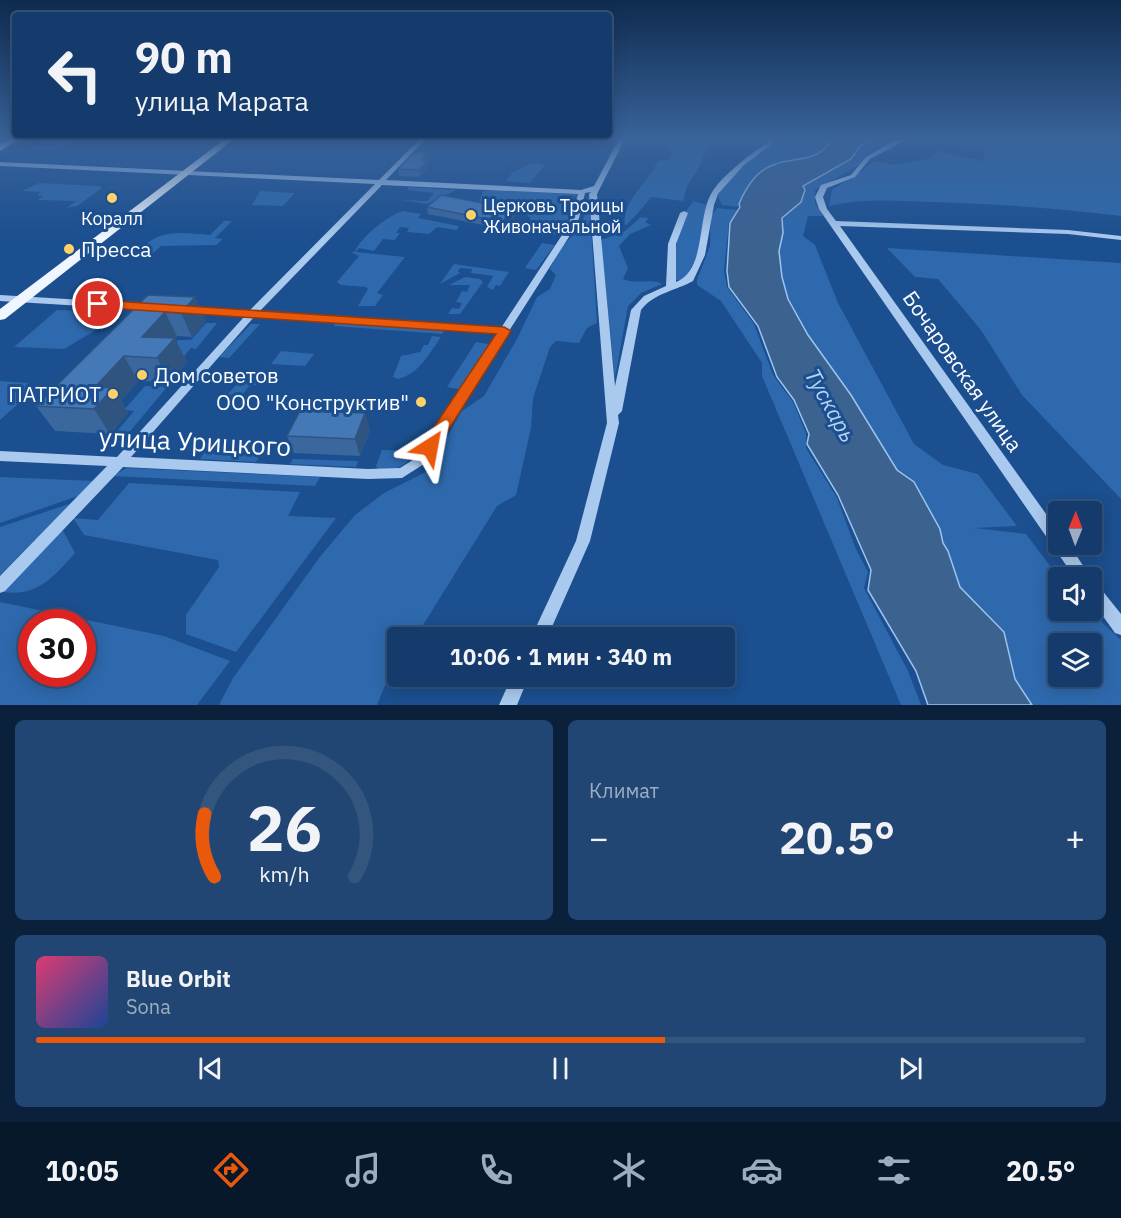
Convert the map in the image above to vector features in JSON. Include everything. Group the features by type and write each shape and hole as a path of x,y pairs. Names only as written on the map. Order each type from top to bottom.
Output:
{"main road":[{"path":"0,317 188,172"}],"street":[{"path":"188,172 582,192 597,187"},
{"path":"0,586 120,461 253,313 392,172"},
{"path":"605,172 593,194 613,423"},
{"path":"544,627 583,542 613,423 636,310 647,296 690,279 701,255 710,205 715,193 733,172"},
{"name":"Бочаровская улица","path":"856,172 853,176 824,187 819,197 823,209 1048,527"},
{"path":"182,309 504,331 570,229 576,218 582,192"},
{"path":"671,286 672,244 684,213"},
{"path":"834,223 1068,232 1121,238"},
{"path":"0,298 160,308"},
{"name":"улица Урицкого","path":"0,456 402,473 420,461 504,331"},
{"path":"1102,602 1121,627"},
{"path":"508,705 516,687"}],"shaded area":[{"path":"513,172 539,172 530,183 506,181"},
{"path":"652,172 696,172 687,186 683,201 651,197 625,226 627,208"},
{"path":"737,172 768,172 740,207 722,205 718,196"},
{"path":"828,172 847,172 815,190 815,203 823,216 808,216 803,236 815,245 838,303 914,444 943,465 978,474 1017,526 974,528 1026,534 1051,567 1048,567 1048,621 1101,621 1121,640 1121,705 1032,705 1015,679 1004,632 960,587 940,529 914,482 897,470 851,395 808,335 788,299 782,277 779,250 783,233 782,219 801,202 802,187"},
{"path":"861,172 1121,172 1121,216 1027,207 907,201 868,201 829,206 832,190"},
{"path":"39,183 102,188 77,206 67,208 76,201 38,200 43,196 37,195 41,192 22,191"},
{"path":"396,185 577,194 576,196 559,195 574,197 569,208 573,212 558,234 546,236 521,232 531,219 524,212 479,202 483,191 493,191"},
{"path":"409,187 456,190 427,204 401,200 427,201 434,193 407,190"},
{"path":"260,191 295,193 283,206 252,205"},
{"path":"589,195 597,323 587,328 579,343 556,341 550,347 533,398 531,428 516,495 497,506 422,627 387,627 387,680 377,705 219,705 233,678 319,558 355,515 384,493 426,472 462,411 484,396 517,339 537,297 550,289 556,275 550,269 559,250 582,225"},
{"path":"694,201 706,205 698,255 684,280 675,280 677,239 683,218"},
{"path":"717,208 738,210 729,222 724,271 727,287 754,324 773,375 793,402 806,433 806,448 837,498 856,549 868,572 864,588 908,671 921,705 901,705 762,376 762,363 721,301 697,285 710,246 711,216"},
{"path":"403,211 421,214 418,218 459,226 457,230 437,227 429,234 407,232 409,228 400,227 396,233 400,233 395,240 383,239 374,251 359,248 356,252 405,257 377,293 383,295 375,306 358,306 368,289 341,285 337,282 359,256 351,252 355,252 362,240 376,227 391,216"},
{"path":"641,217 649,218 645,222 651,225 630,234 619,246 628,268 623,279 662,284 641,293 628,306 615,378 601,240 625,231"},
{"path":"224,221 232,221 215,238 223,239 216,245 161,246 152,254 143,254 141,250 155,238 163,235 181,233 210,235"},
{"path":"542,243 555,245 536,270 525,268"},
{"path":"887,248 1121,263 1121,499 1022,395 981,330 938,279 915,277"},
{"path":"454,264 509,272 500,286 496,285 493,290 487,287 493,276 471,273 472,269 460,268 458,271 460,273 440,284"},
{"path":"465,277 480,279 483,282 460,314 448,314 452,308 459,309 462,303 456,302 462,291 467,292 470,285 449,285"},
{"path":"57,310 100,312 101,327 64,349 14,347"},
{"path":"206,323 217,323 196,349 191,348 181,360 161,359 178,340 191,340"},
{"path":"335,323 445,330 442,334 334,326"},
{"path":"251,324 260,324 229,358 219,357"},
{"path":"432,336 441,337 418,368 398,379 393,377 401,356 420,352 424,345 428,345"},
{"path":"476,342 493,345 465,386 458,389 447,387"},
{"path":"281,351 314,354 305,366 271,364"},
{"path":"250,370 260,371 265,375 260,384 248,387 242,396 227,395"},
{"path":"0,381 28,383 19,403 0,420"},
{"path":"145,386 167,387 127,435 114,435 134,411 124,410"},
{"path":"382,450 414,451 408,461 400,467 378,470 376,466"},
{"path":"204,453 260,456 256,462 200,459"},
{"path":"293,459 358,461 356,467 290,464"},
{"path":"127,468 320,477 315,486 112,476"},
{"path":"0,477 94,481 78,496 0,523"},
{"path":"129,483 300,492 288,516 336,518 236,652 186,634 186,615 219,567 218,560 84,535 73,518 98,520"},
{"path":"72,503 0,575 0,527"},
{"path":"62,529 75,553 67,562 52,577 35,588 15,593 3,592"},
{"path":"0,602 34,609 18,609 18,687 96,687 96,622 164,636 230,661 197,705 0,705"}],"water":[{"name":"Тускарь","path":"761,172 828,172 803,186 805,190 801,202 782,218 783,233 779,251 782,277 788,299 808,335 851,395 897,470 914,482 940,529 960,587 1004,632 1015,679 1032,705 928,705 916,671 868,590 871,570 838,495 807,444 809,434 794,400 777,377 758,326 729,287 727,271 730,223 740,207 739,204 745,191"}],"building":[{"path":"441,195 514,209 502,222 427,207"},
{"path":"148,295 195,297 181,313 165,312 142,337 175,338 157,358 124,356 95,387 113,388 94,409 36,406"},
{"path":"300,411 365,413 355,439 287,436"}],"place":[{"name":"Коралл","path":"112,198"},
{"name":"Церковь Троицы Живоначальной","path":"471,215"},
{"name":"Пресса","path":"69,249"},
{"name":"Дом советов","path":"142,375"},
{"name":"ПАТРИОТ","path":"113,394"},
{"name":"ООО \"Конструктив\"","path":"421,402"}],"route":[{"path":"98,304 504,331 430,447"}]}
